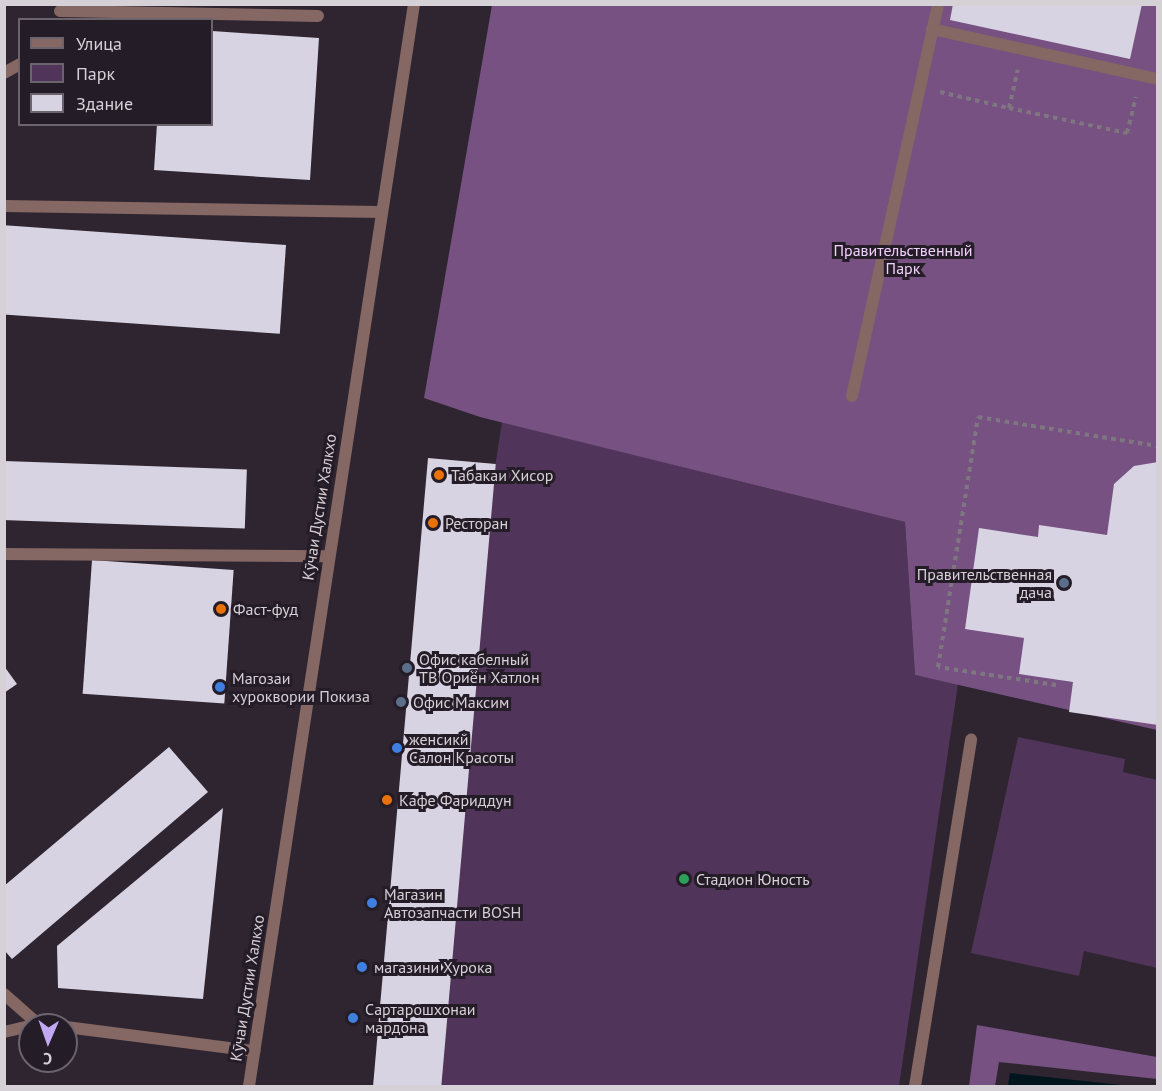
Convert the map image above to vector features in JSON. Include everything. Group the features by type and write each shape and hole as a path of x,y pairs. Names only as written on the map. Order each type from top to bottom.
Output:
{"street":[{"name":"Кӯчаи Дустии Халкхо","path":"249,1086 380,212 414,4"},
{"path":"852,396 938,4"},
{"path":"60,12 318,16"},
{"path":"932,29 1158,79"},
{"path":"4,73 18,65"},
{"path":"4,206 380,212"},
{"path":"4,554 329,556"},
{"path":"915,1086 971,739"},
{"path":"4,994 24,1013"},
{"path":"78,1029 254,1051"}],"path":[{"path":"1009,108 1023,49"},
{"path":"920,87 1127,134 1142,75"},
{"path":"1056,686 938,667 978,417 1158,446"}],"green space":[{"name":"Правительственный Парк","path":"492,5 1157,5 1157,730 915,675 905,522 480,417 424,398"},
{"path":"502,422 905,522 915,675 958,684 899,1086 398,1086"},
{"path":"1018,737 1125,759 1123,772 1157,780 1157,968 1084,951 1079,976 971,953"},
{"path":"977,1025 1157,1057 1157,1079 999,1062 995,1086 969,1086"}],"water":[{"path":"1010,1073 1131,1086 1008,1086"}],"building":[{"path":"953,4 1142,4 1130,59 950,20"},
{"path":"213,31 319,38 310,180 154,170 157,126 213,126"},
{"path":"5,225 286,245 280,334 4,314"},
{"path":"428,458 496,464 441,1086 373,1086"},
{"path":"4,461 247,469 245,528 4,520"},
{"name":"Правительственная дача","path":"1158,462 1158,725 1069,712 1073,682 1019,674 1024,638 965,629 979,528 1038,537 1039,525 1107,535 1114,484 1134,466"},
{"path":"92,560 234,570 224,704 83,694"},
{"path":"4,666 17,684 4,693"},
{"path":"169,747 208,792 12,959 4,950 4,886"},
{"path":"223,808 203,999 58,988 57,946"}],"place":[{"name":"Табакаи Хисор","path":"439,475"},
{"name":"Ресторан","path":"433,523"},
{"name":"Правительственная дача","path":"1064,583"},
{"name":"Фаст-фуд","path":"221,609"},
{"name":"Офис кабелный ТВ Ориён Хатлон","path":"407,668"},
{"name":"Магозаи хуроквории Покиза","path":"220,687"},
{"name":"Офис Максим","path":"401,702"},
{"name":"женсикй Салон Красоты","path":"397,748"},
{"name":"Кафе Фариддун","path":"387,800"},
{"name":"Стадион Юность","path":"684,879"},
{"name":"Магазин Автозапчасти BOSH","path":"372,903"},
{"name":"магазини Хурока","path":"362,967"},
{"name":"Сартарошхонаи мардона","path":"353,1018"}]}
